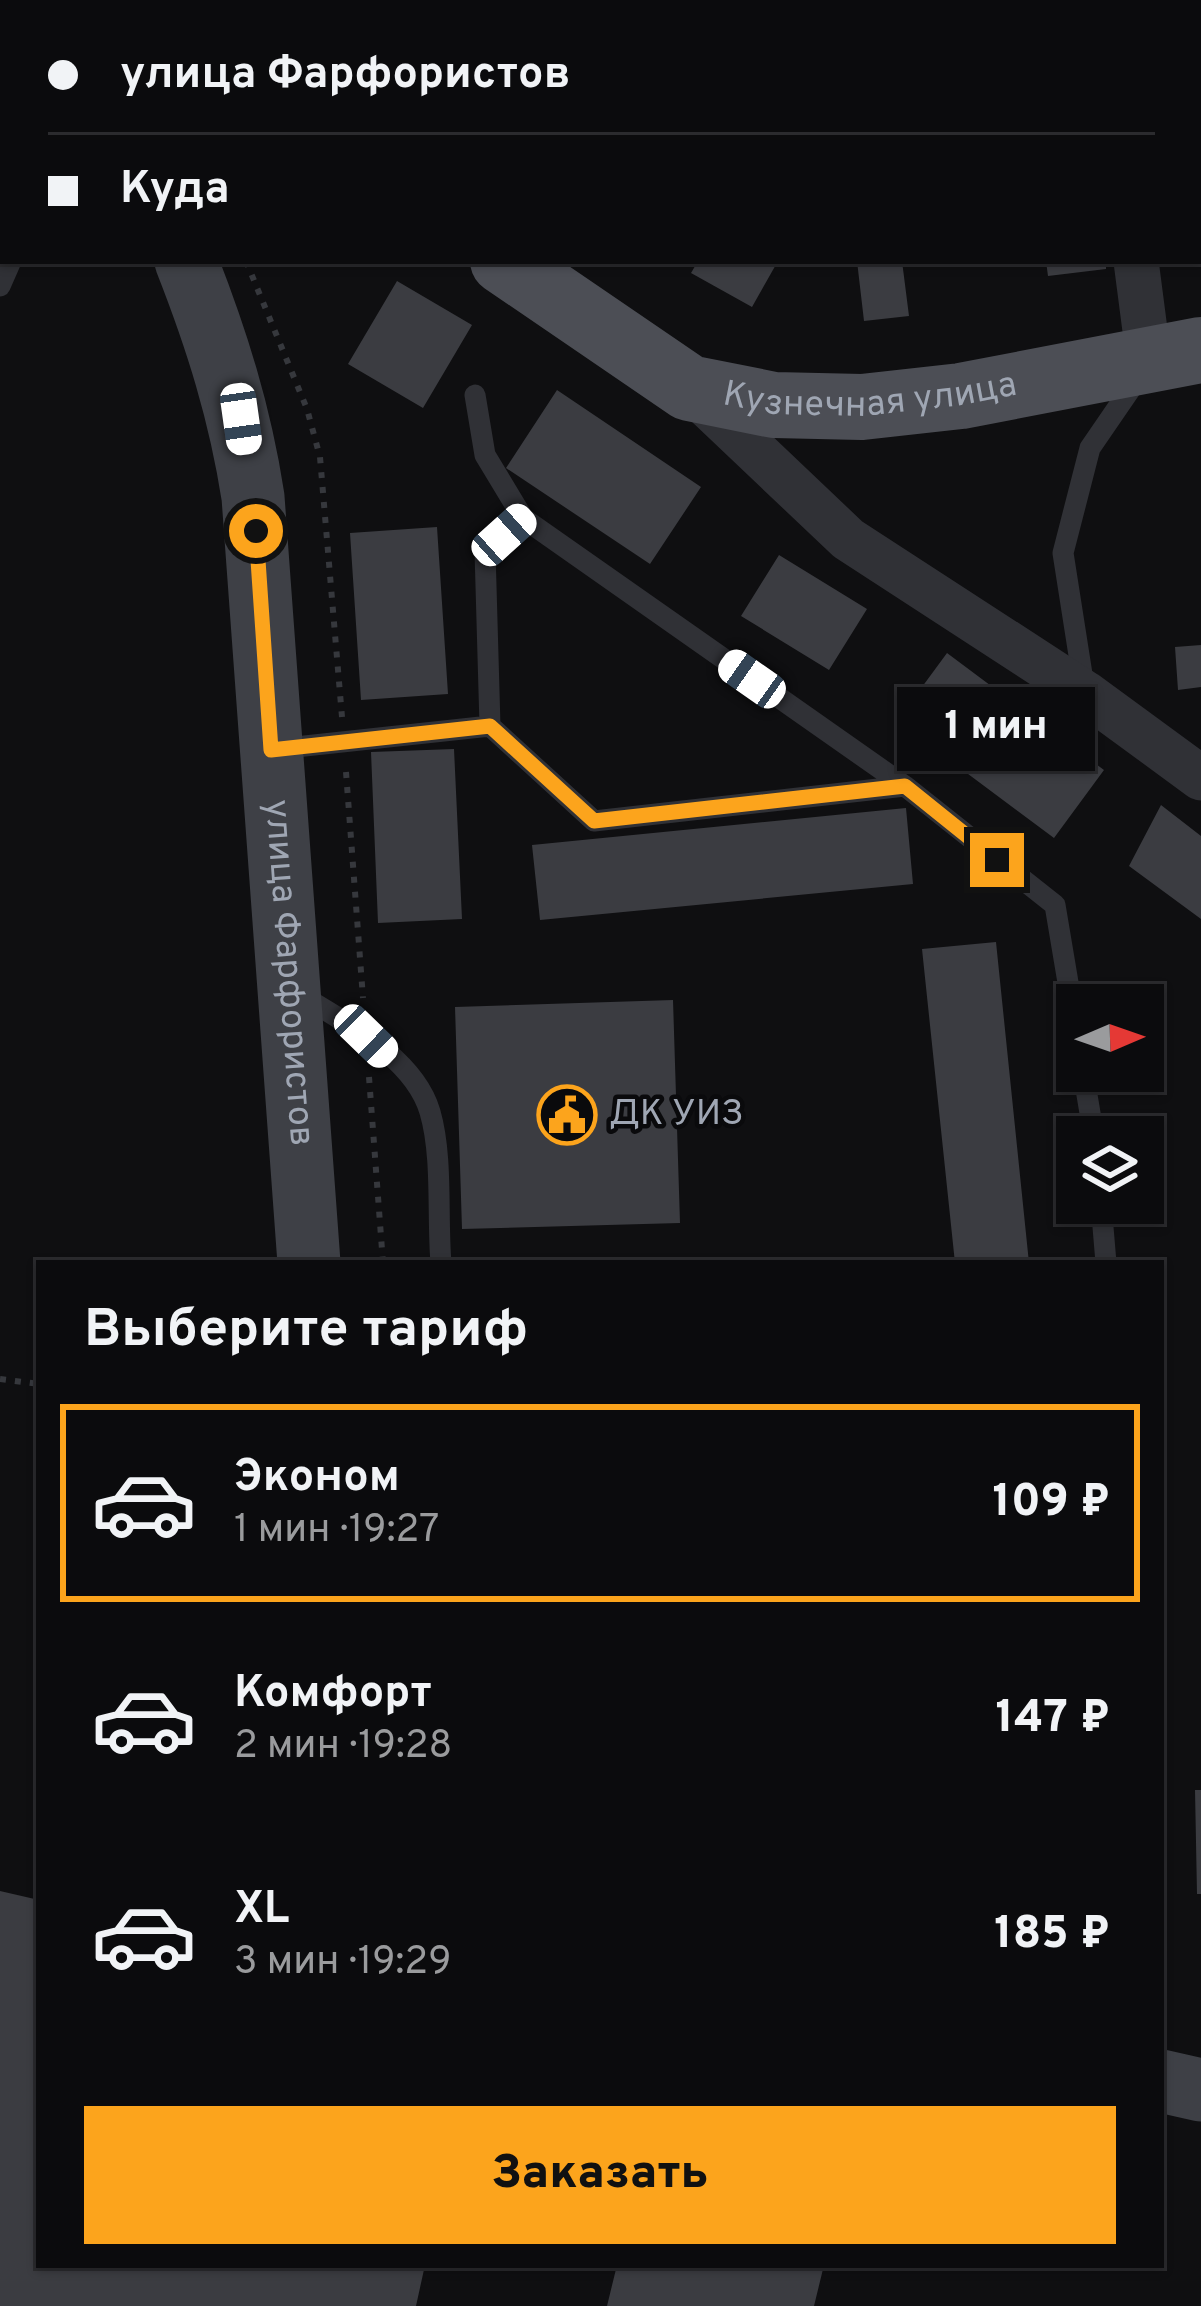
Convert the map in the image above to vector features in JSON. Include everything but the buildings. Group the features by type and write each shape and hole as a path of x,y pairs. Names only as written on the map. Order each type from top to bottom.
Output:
{"main road":[{"name":"Кузнечная улица","path":"507,264 689,388 774,405 862,407 961,396 1175,355"}],"street":[{"name":"улица Фарфористов","path":"187,264 241,419 263,599 309,1260"},
{"path":"1137,264 1175,355"},
{"path":"689,388 848,539 1085,694 1201,778"},
{"path":"1164,2082 1201,2090"}],"lane":[{"path":"1085,694 1064,553 1090,448 1175,355"},
{"path":"475,395 485,454 523,518 905,786 1055,905 1068,984"},
{"path":"523,518 485,551 490,726 594,821 905,786"},
{"path":"271,750 490,726"},
{"path":"289,987 366,1036 419,1088 431,1114 441,1260"},
{"path":"1102,1224 1106,1260"}],"path":[{"path":"0,1379 36,1384"}],"place":[{"name":"ДК УИЗ","path":"567,1115"}],"route":[{"path":"256,531 271,750 490,726 594,821 905,786 997,860"}]}
